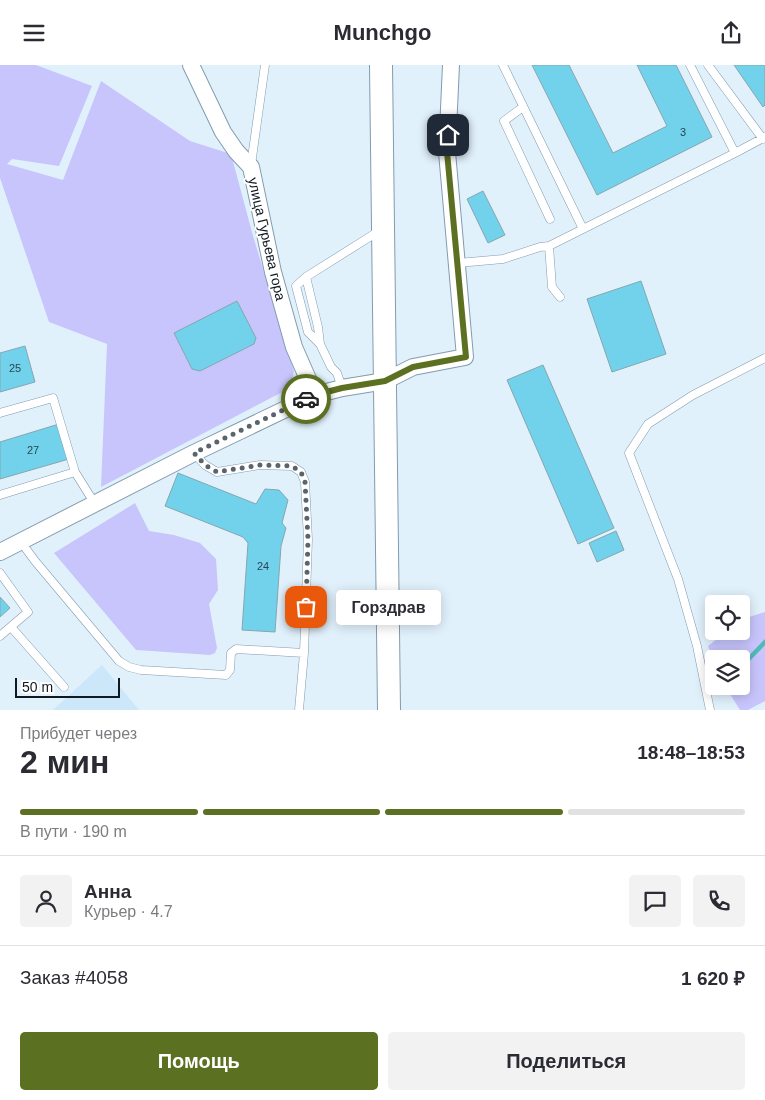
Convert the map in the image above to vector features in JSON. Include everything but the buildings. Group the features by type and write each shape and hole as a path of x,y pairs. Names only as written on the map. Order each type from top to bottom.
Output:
{"main road":[{"path":"381,65 390,710"}],"street":[{"name":"улица Гурьева гора","path":"191,65 223,132 236,151 251,167 276,281 294,347 315,395"},
{"path":"0,553 194,453 315,395 342,388 385,381 413,367 466,357 447,152 451,65"}],"lane":[{"path":"251,167 265,65"},
{"path":"503,65 583,229"},
{"path":"690,65 735,153"},
{"path":"458,263 503,259 549,246 764,138 708,65"},
{"path":"523,107 504,121 550,219"},
{"path":"320,344 308,332 296,286 306,277 383,229"},
{"path":"549,246 552,287 560,297"},
{"path":"306,277 318,327 320,344 342,388"},
{"path":"710,710 697,646 678,579 629,453 648,424 693,395 765,358"},
{"path":"0,413 53,398 75,472 95,504"},
{"path":"194,453 205,465 217,472 260,465 292,466 301,472 305,482 308,539 300,710"},
{"path":"0,495 75,472"},
{"path":"21,542 120,661 129,667 141,670 226,675 230,670 231,653 236,649 304,653"},
{"path":"0,573 28,612 0,636"},
{"path":"11,627 64,687"}],"shaded area":[{"path":"0,65 36,65 92,86 59,166 12,159 7,164 63,180 101,81 190,141 231,154 253,236 294,371 290,388 101,487 107,344 49,322 0,178"},
{"path":"135,503 149,531 174,535 200,543 216,559 218,590 209,604 217,648 215,653 210,655 136,650 54,553"},
{"path":"765,612 765,701 748,710 740,710 731,695 750,695 750,650 710,650 708,646 716,640 750,640 750,617"},
{"path":"102,665 139,710 53,710 91,675"}],"waterway":[{"path":"750,658 765,642"}],"way so far":[{"path":"306,399 194,453 205,465 217,472 260,465 292,466 301,472 305,482 308,539 306,607"}],"place":[{"name":"Горздрав","path":"306,607"}],"route":[{"path":"306,399 342,388 385,381 413,367 466,357 447,152 448,135"}]}
